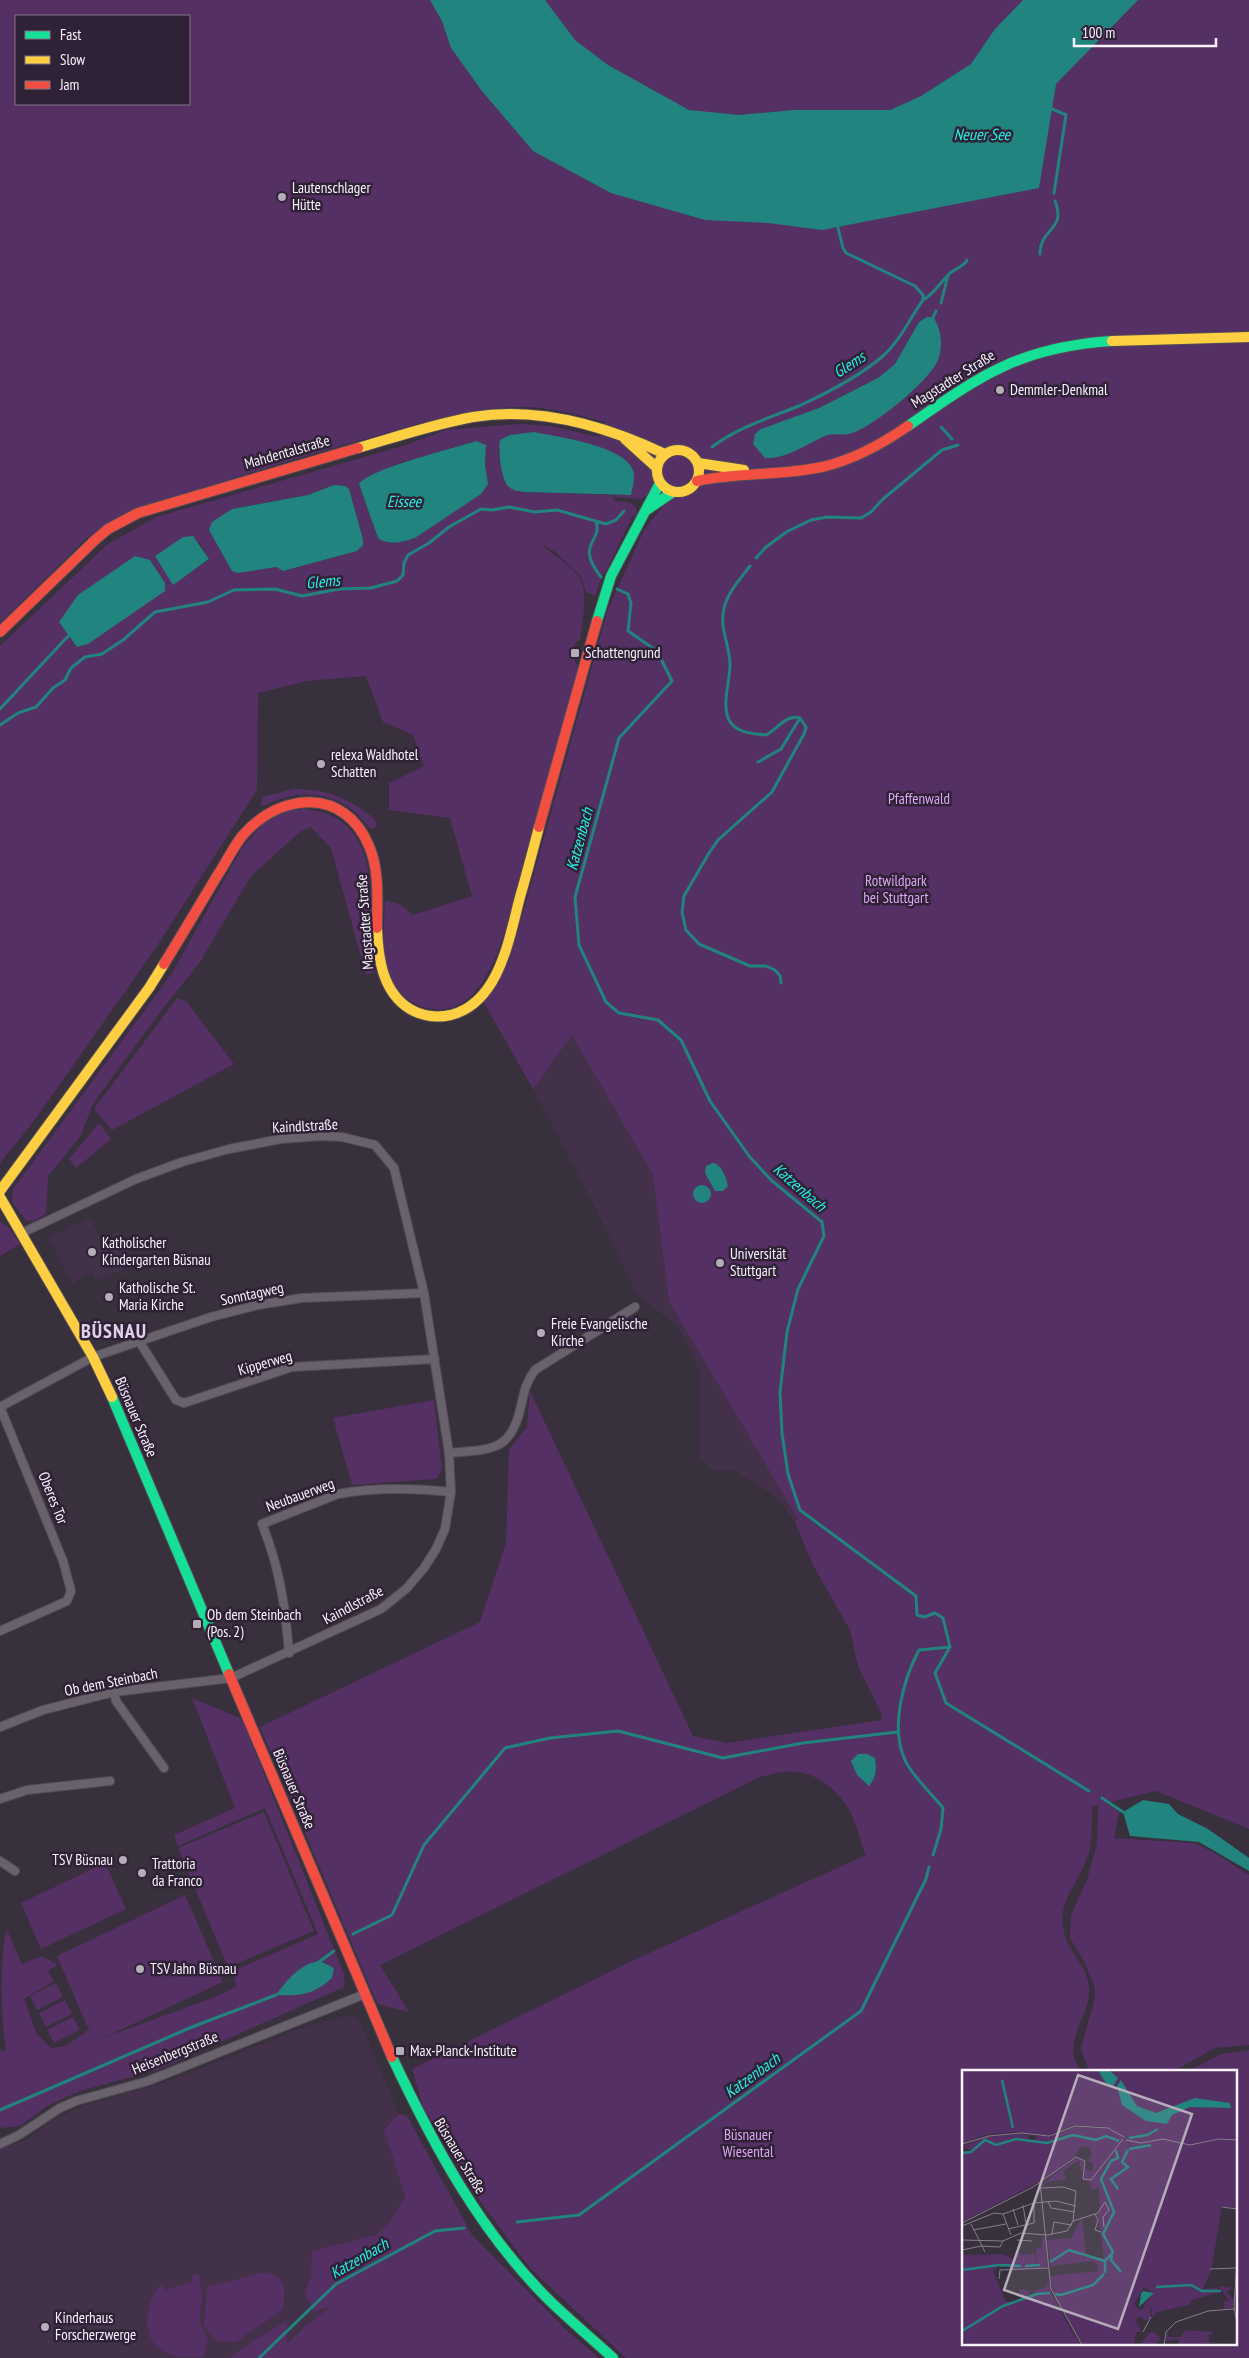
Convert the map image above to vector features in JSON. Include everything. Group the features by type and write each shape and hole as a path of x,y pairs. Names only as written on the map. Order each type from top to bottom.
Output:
{"main road":[{"name":"Magstadter Straße","path":"697,480 807,470 838,463 857,455 902,430 976,379 1004,364 1038,352 1088,342 1210,340 1249,337"},
{"name":"Mahdentalstraße","path":"0,632 95,540 123,521 154,507 422,429 474,417 516,414 552,416 600,428 625,438 636,440 665,454"},
{"name":"Mahdentalstraße","path":"625,438 657,468"},
{"path":"674,450 685,451 691,454 698,463 697,480 688,490 673,492 660,483 657,468 665,454 674,450"},
{"name":"Magstadter Straße","path":"698,463 771,472"},
{"name":"Magstadter Straße","path":"648,510 650,499 660,483"},
{"name":"Magstadter Straße","path":"0,1191 149,988 242,836 261,818 281,806 305,801 333,807 354,822 367,839 376,870 380,964 389,987 398,999 417,1013 440,1016 466,1009 485,992 505,953 587,651 611,576 626,544 648,510 673,492"},
{"name":"Büsnauer Straße","path":"0,1197 93,1357 416,2111 463,2192 502,2245 550,2300 613,2358"},
{"path":"0,1216 12,1216"}],"street":[{"name":"Kaindlstraße","path":"22,1233 136,1179 182,1162 229,1149 281,1139 342,1137 375,1145 394,1168 424,1293 449,1453 451,1492 445,1529 436,1549 424,1568 406,1589 381,1609 231,1678"},
{"name":"Sonntagweg","path":"0,1407 93,1357 211,1317 258,1305 302,1298 424,1293"},
{"path":"449,1453 485,1450 505,1441 510,1437 518,1422 526,1382 535,1370 635,1307"},
{"name":"Kipperweg","path":"139,1341 176,1400 184,1403 292,1367 435,1360"},
{"name":"Oberes Tor","path":"0,1407 63,1561 71,1591 68,1601 0,1631"},
{"name":"Neubauerweg","path":"289,1652 284,1598 271,1548 262,1524 338,1494 417,1489 451,1492"},
{"name":"Ob dem Steinbach","path":"0,1727 43,1710 114,1692 231,1678"},
{"path":"114,1692 116,1701 164,1768"},
{"path":"0,1799 27,1790 110,1781"},
{"path":"0,1860 15,1870"},
{"name":"Heisenbergstraße","path":"0,2144 19,2135 60,2108 76,2101 148,2081 365,1994"}],"shaded area":[{"name":"Universität Stuttgart","path":"619,967 837,1491 795,1522 780,1501 759,1485 740,1475 737,1470 715,1471 699,1459 700,1372 679,1328 636,1293 594,1205 533,1089"},
{"name":"Katholischer Kindergarten Büsnau","path":"89,1217 102,1240 119,1231 136,1264 96,1281 91,1273 72,1284 48,1238"},
{"path":"347,2015 358,2017 399,2114 384,2129 405,2197 390,2222 376,2235 313,2251 311,2274 305,2293 333,2305 303,2328 287,2345 287,2322 254,2340 230,2358 0,2358 0,2148 26,2140 53,2120 85,2105 166,2082 302,2028"}],"green space":[{"name":"Rotwildpark bei Stuttgart","path":"0,0 1249,0 1249,1829 1156,1791 1107,1803 1119,1812 1114,1838 1194,1843 1213,1852 1249,1875 1249,2045 1215,2048 1176,2070 1089,2070 1081,2049 1095,1997 1094,1985 1085,1963 1070,1938 1071,1915 1087,1880 1097,1844 1098,1805 1092,1806 1092,1832 1088,1856 1064,1907 1062,1920 1064,1932 1087,1978 1089,1989 1085,2010 1074,2041 1075,2062 1081,2070 962,2070 962,2346 1236,2346 1236,2070 1191,2070 1221,2054 1249,2050 1249,2358 626,2358 530,2268 480,2201 423,2107 412,2069 636,1959 866,1855 850,1811 836,1792 818,1778 795,1772 774,1773 760,1777 380,1965 409,2012 377,2003 260,1727 480,1622 506,1543 509,1449 527,1427 530,1391 693,1736 727,1743 882,1720 881,1713 858,1666 850,1630 813,1565 795,1522 798,1519 669,1301 653,1175 572,1035 533,1089 483,1001 500,977 512,952 608,609 645,528 662,508 648,495 640,499 615,497 615,495 631,495 634,476 498,449 503,477 516,490 524,492 614,495 614,501 631,504 637,513 634,518 634,513 604,575 602,575 595,596 586,592 581,576 554,551 540,544 571,568 582,583 584,590 583,617 580,640 576,642 574,647 577,648 574,658 578,668 505,931 488,974 469,998 457,1006 443,1009 422,1007 412,1002 400,992 394,984 387,965 384,944 385,901 400,904 413,915 472,896 450,818 389,810 389,783 424,766 413,735 383,722 366,676 307,681 258,693 257,790 155,949 34,1121 0,1163 0,646 108,544 156,517 406,445 445,430 520,424 551,426 599,437 606,422 548,409 528,407 488,409 449,416 342,445 136,509 112,520 87,538 0,623","holes":["476,441 486,445 485,464 488,484 415,538 391,543 378,538 359,484 397,464","334,485 345,486 349,489 363,539 357,551 283,571 276,567 232,509 308,495","199,542 209,560 173,584"]},
{"path":"293,789 313,790 339,797 356,805 370,815 377,826 373,829 370,828 354,811 344,804 321,796 298,795 286,797 264,806 261,805 262,797"},
{"path":"304,809 331,816 350,829 362,848 369,871 372,896 376,971 366,975 331,848 311,827 300,832 251,876 200,962 164,1007 94,1102 80,1137 48,1176 46,1214 33,1221 26,1220 12,1202 13,1189 172,973 243,846 266,821 291,810"},
{"path":"177,998 187,1002 234,1064 112,1130 94,1109"},
{"path":"99,1123 111,1139 76,1168 69,1159"},
{"path":"0,1222 9,1228 20,1244 0,1256"},
{"path":"434,1400 442,1469 436,1479 352,1485 333,1418"},
{"path":"192,1698 242,1719 344,1974 344,1987 160,2069 80,2091 47,2106 20,2126 0,2128 0,2051 6,2050 2,1989 6,1928 22,1964 42,1956 58,1965 48,1970 54,1981 24,1999 37,2034 51,2048 66,2046 88,2030 91,2035 57,1956 185,1895 223,1982 103,2038 215,1997 236,1987 233,1971 318,1934 265,1808 178,1846 174,1835 235,1808"},
{"name":"TSV Jahn Büsnau","path":"264,1812 314,1931 228,1967 178,1848"},
{"path":"105,1863 126,1909 41,1949 21,1903"},
{"path":"56,1983 63,1997 37,2010 30,1996"},
{"path":"65,2000 72,2014 46,2027 39,2013"},
{"path":"73,2017 80,2030 54,2043 47,2030"},
{"path":"399,2114 407,2116 472,2235 563,2327 599,2358 230,2358 254,2340 287,2321 287,2344 303,2328 331,2306 313,2312 305,2293 311,2274 312,2251 376,2235 390,2222 405,2197 384,2129"},
{"path":"266,2272 273,2274 281,2281 284,2291 282,2310 236,2342 217,2341 204,2326 207,2287"},
{"path":"199,2274 202,2297 199,2321 208,2340 204,2357 171,2355 156,2346 148,2331 147,2322 151,2300 162,2285 165,2290 193,2282 192,2275"}],"water":[{"name":"Neuer See","path":"430,0 545,0 575,40 608,65 689,110 739,115 795,110 890,110 921,96 971,64 995,29 1023,0 1138,0 1056,84 1039,188 822,230 768,223 705,220 611,193 533,151 482,91 451,48 442,21"},
{"path":"927,317 933,317 940,333 941,346 936,364 930,373 911,392 875,421 855,432 825,436 796,451 773,458 765,458 753,444 755,434 761,429 819,408 878,378 895,364 919,322"},
{"path":"534,432 587,443 615,453 632,468 634,481 631,495 524,492 511,488 506,483 502,472 500,440 510,435"},
{"name":"Eissee","path":"476,441 486,445 485,464 488,484 481,494 415,538 391,543 378,538 359,484 366,478 395,465"},
{"path":"334,485 345,486 349,489 363,539 363,545 357,551 283,571 276,567 238,573 232,571 209,530 212,522 232,509 308,495"},
{"path":"193,536 209,559 173,585 155,556 183,537"},
{"path":"135,556 150,560 165,583 165,591 88,644 77,647 59,622 78,595"},
{"path":"713,1163 721,1169 726,1179 728,1186 723,1191 715,1191 705,1173 706,1166"},
{"path":"702,1185 710,1190 711,1194 706,1202 702,1203 694,1198 693,1194 698,1186"},
{"path":"858,1754 867,1754 875,1758 875,1773 869,1786 857,1775 851,1761"},
{"path":"1143,1800 1169,1804 1178,1814 1208,1829 1249,1858 1249,1871 1199,1842 1130,1836 1123,1812"},
{"path":"320,1961 334,1968 332,1978 325,1984 306,1993 276,1995 290,1978 301,1969 313,1962"}],"waterway":[{"path":"1052,109 1066,115 1054,193"},
{"path":"1040,254 1044,239 1058,218 1055,201"},
{"path":"837,224 846,253 915,286 923,295 923,300"},
{"name":"Glems","path":"712,447 733,433 822,395 874,363 895,343 923,300 934,292 949,274 967,260"},
{"path":"941,303 948,275"},
{"path":"932,320 936,311"},
{"path":"941,427 952,439"},
{"path":"756,558 766,547 788,531 811,520 827,517 861,518 871,512 883,499 942,450 958,445"},
{"name":"Glems","path":"0,725 18,713 36,707 53,688 65,680 71,668 85,657 102,654 123,640 155,612 208,602 234,590 275,589 302,596 339,589 371,588 397,581 403,575 404,563 408,555 429,543 449,527 481,509 492,510 509,507 535,512 557,510 606,524 616,520 624,511"},
{"name":"Katzenbach","path":"596,521 596,535 589,550 593,565 601,577"},
{"path":"750,566 728,597 724,608 723,623 730,665 726,703 728,717 731,723 738,729 757,734 766,735 786,720 795,717 800,718 806,727 772,792 718,840 709,853 684,896 682,912 686,930 699,944 750,966 766,966 775,970 780,976 781,983"},
{"name":"Katzenbach","path":"617,589 628,594 631,603 628,631 657,651 672,681 619,738 575,897 579,945 606,1002 619,1013 658,1020 681,1040 710,1101 749,1156 771,1180 822,1222 824,1236 798,1289 787,1332 780,1392 782,1433 788,1474 800,1510 916,1596 917,1615 924,1617 935,1613 943,1618 950,1647 919,1650 908,1675 900,1704 899,1719 899,1734 905,1760 917,1779 943,1808 941,1829 933,1855"},
{"path":"0,709 71,633"},
{"path":"758,762 781,749 800,718"},
{"path":"950,1647 935,1673 946,1703 1089,1791"},
{"path":"353,1934 392,1915 424,1845 505,1748 550,1738 618,1731 723,1758 803,1743 897,1732"},
{"path":"1102,1798 1123,1812"},
{"name":"Katzenbach","path":"517,2222 579,2215 861,2011 926,1879 929,1867"},
{"path":"320,1961 334,1951"},
{"path":"0,2110 192,2027 276,1995"},
{"name":"Katzenbach","path":"259,2358 336,2284 435,2231 464,2228"}],"traffic: fast":[{"path":"908,426 980,378 1026,357 1080,344 1112,341"},
{"path":"597,621 611,576 660,483"},
{"path":"648,509 673,492"},
{"path":"112,1397 229,1674"},
{"path":"392,2057 442,2155 461,2187 502,2247 551,2302 613,2358"}],"traffic: slow":[{"path":"1112,341 1249,337"},
{"path":"358,448 458,420 498,414 523,414 547,416 596,427 665,454"},
{"path":"625,439 657,468"},
{"path":"682,450 690,453 696,459 699,471 696,483 690,489 674,492 666,489 660,483 657,467 660,459 666,453 682,450"},
{"path":"698,463 744,470"},
{"path":"377,928 380,962 383,973 393,993 401,1002 410,1009 425,1015 435,1016 451,1015 468,1008 481,997 500,966 539,827"},
{"path":"0,1191 149,988 164,964"},
{"path":"0,1197 93,1357 112,1397"}],"traffic: jam":[{"path":"697,481 728,476 791,472 834,464 867,451 908,426"},
{"path":"0,632 95,540 108,529 138,513 358,448"},
{"path":"539,827 597,621"},
{"path":"164,964 243,835 258,821 275,810 293,804 311,802 328,805 344,813 358,827 369,846 375,866 377,928"},
{"path":"229,1674 392,2057"}],"place":[{"name":"Lautenschlager Hütte","path":"282,197"},
{"name":"Demmler-Denkmal","path":"1000,390"},
{"name":"Schattengrund","path":"575,653"},
{"name":"relexa Waldhotel Schatten","path":"321,764"},
{"name":"Katholischer Kindergarten Büsnau","path":"92,1252"},
{"name":"Universität Stuttgart","path":"720,1263"},
{"name":"Katholische St. Maria Kirche","path":"109,1297"},
{"name":"Freie Evangelische Kirche","path":"541,1333"},
{"name":"Ob dem Steinbach (Pos. 2)","path":"197,1624"},
{"name":"TSV Büsnau","path":"123,1860"},
{"name":"Trattoria da Franco","path":"142,1873"},
{"name":"TSV Jahn Büsnau","path":"140,1969"},
{"name":"Max-Planck-Institute","path":"400,2051"},
{"name":"Kinderhaus Forscherzwerge","path":"45,2327"}],"district":[{"name":"BÜSNAU","path":"114,1331"}],"park label":[{"name":"Pfaffenwald","path":"919,799"},
{"name":"Büsnauer Wiesental","path":"748,2144"}]}
